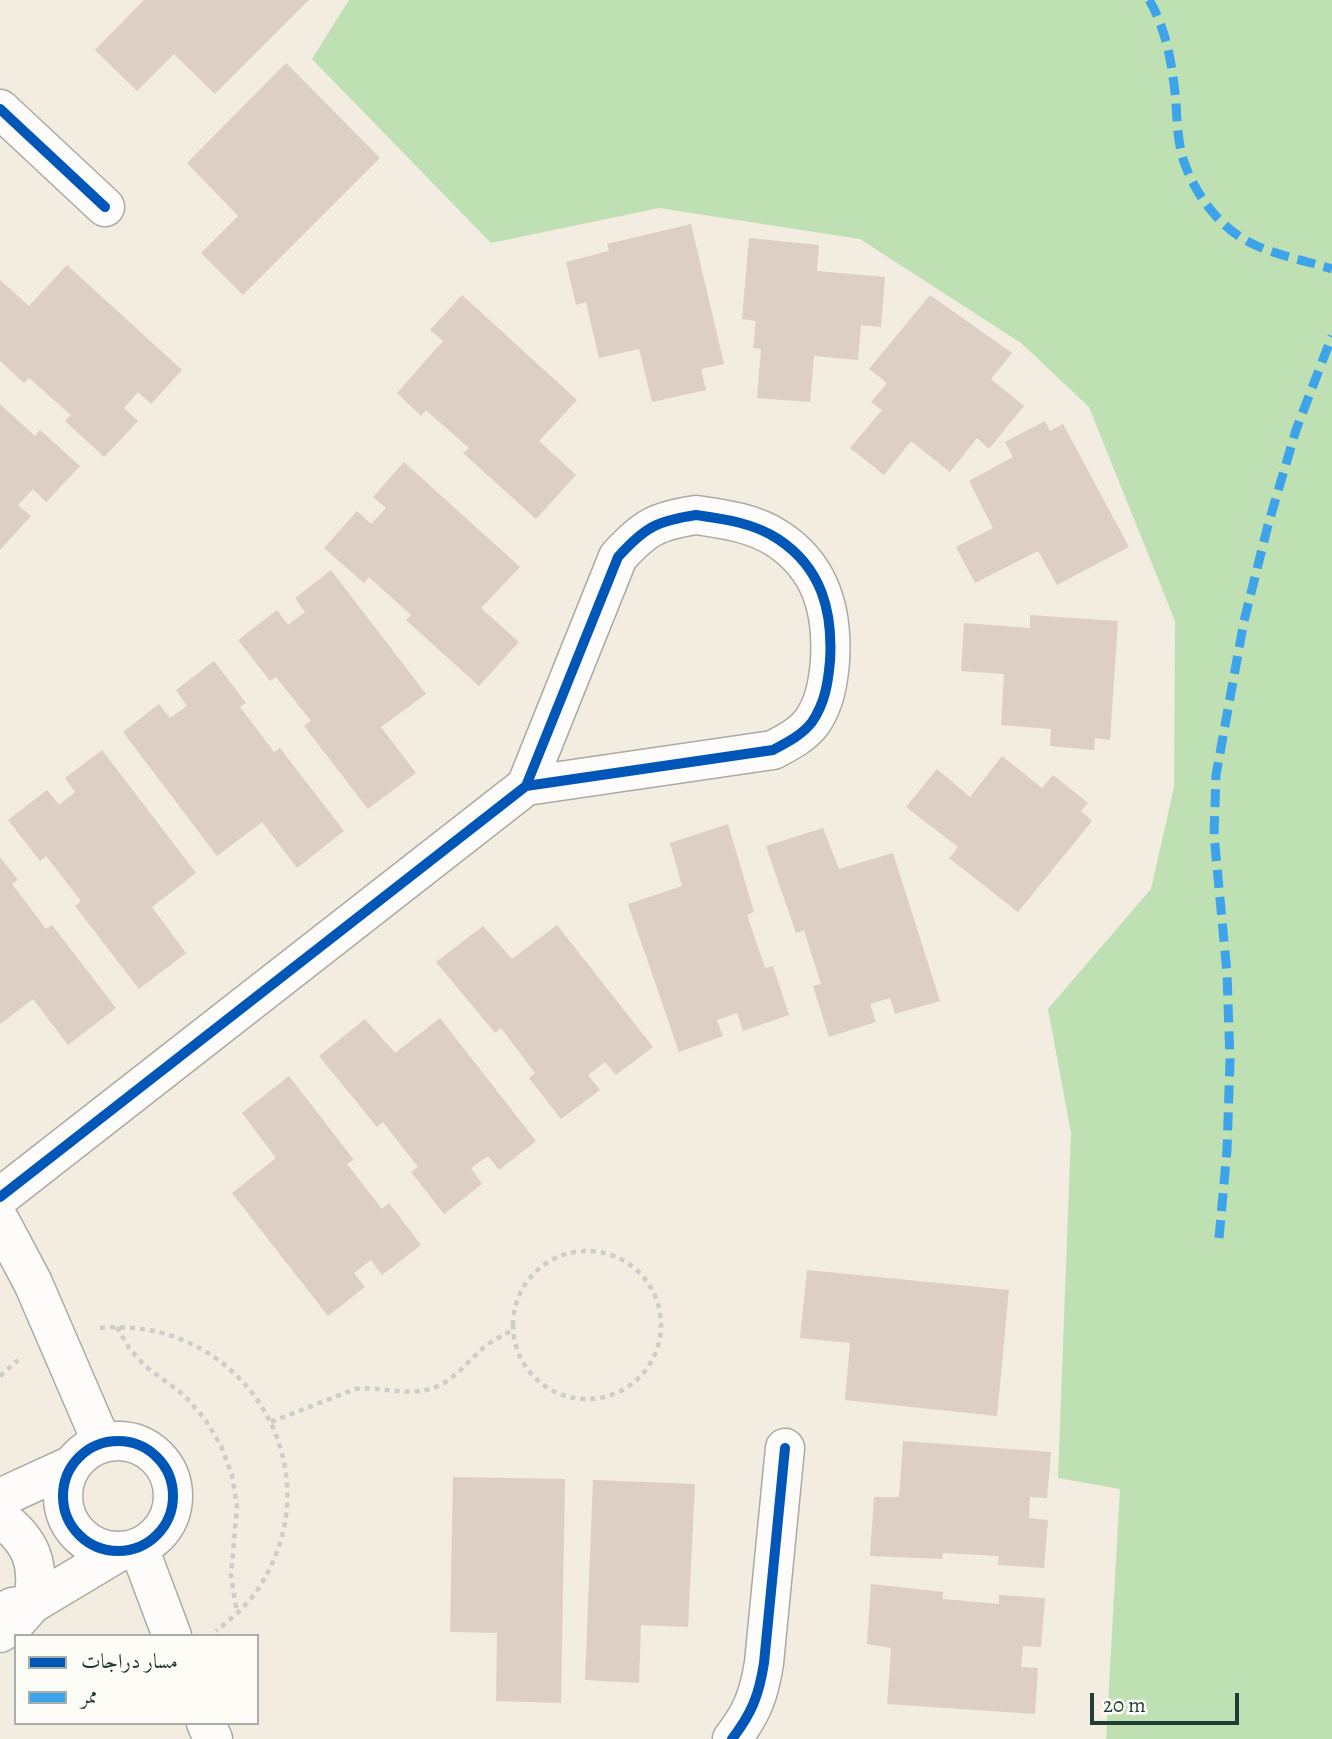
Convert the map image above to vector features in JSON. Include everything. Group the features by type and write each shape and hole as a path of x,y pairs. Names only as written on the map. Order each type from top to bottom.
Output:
{"street":[{"path":"2,115 105,207"},
{"path":"0,1197 526,786 751,754 773,750 794,740 811,724 823,704 828,682 832,633 828,605 816,579 799,557 778,539 727,519 696,515 666,520 639,535 618,557 526,786"},
{"path":"0,1222 33,1283 57,1338 87,1454 64,1489 65,1514 74,1530 86,1541 101,1549 129,1550"},
{"path":"0,1498 116,1441 144,1447 164,1466 174,1492 169,1520 150,1542 16,1607"},
{"path":"732,1739 747,1720 759,1693 785,1448"},
{"path":"0,1518 14,1528 27,1544 37,1584 16,1607 15,1623 0,1633"},
{"path":"129,1550 171,1634"}],"path":[{"path":"589,1251 612,1255 632,1267 649,1283 659,1304 662,1327 657,1350 646,1371 629,1387 608,1396 585,1399 561,1395 541,1385 525,1367 515,1346 513,1330 516,1300 528,1279 545,1264 566,1254 589,1251"},
{"path":"117,1327 129,1348 145,1366 184,1395 205,1419 221,1446 232,1475 237,1506 231,1576 237,1614"},
{"path":"57,1338 87,1330 117,1327 149,1329 179,1338 208,1352 233,1371 254,1395 271,1422 282,1454 287,1489 285,1523 275,1556 260,1587 237,1614 211,1634"},
{"path":"271,1422 368,1387 412,1391 429,1389 459,1374 483,1348 513,1330"}],"green space":[{"path":"349,0 1332,0 1332,1739 1106,1739 1120,1489 1058,1478 1071,1133 1048,1009 1151,889 1174,787 1175,621 1089,407 1021,343 860,239 659,208 491,243 312,59"}],"building":[{"path":"144,0 309,0 215,94 174,54 137,91 95,50"},
{"path":"286,63 380,158 243,295 201,253 238,216 187,163"},
{"path":"691,224 724,364 701,369 706,390 652,402 639,349 599,358 586,302 576,305 566,262 609,251 607,244"},
{"path":"749,238 819,245 817,271 885,277 881,327 861,325 858,360 814,356 810,402 757,398 761,349 753,348 756,321 742,319"},
{"path":"67,265 182,370 151,404 138,392 124,408 138,421 104,457 65,421 71,415 29,378 24,383 0,361 0,280 29,306"},
{"path":"462,295 577,400 539,441 576,475 536,519 463,453 469,448 426,410 421,416 397,393 443,341 430,330"},
{"path":"930,295 1012,353 991,379 1024,406 989,449 977,438 950,472 911,441 884,475 850,448 882,410 871,402 887,383 869,369"},
{"path":"0,404 35,436 40,430 80,466 46,502 33,489 18,505 31,516 0,550"},
{"path":"1045,421 1050,431 1063,424 1129,547 1057,585 1038,551 975,583 956,547 993,528 969,481 1013,457 1005,442"},
{"path":"404,462 520,567 481,608 519,642 479,686 406,620 411,615 369,577 364,583 324,548 357,511 371,524 386,508 373,497"},
{"path":"331,570 426,694 381,727 416,773 368,809 304,726 311,721 276,677 270,681 238,640 277,610 288,625 305,612 295,598"},
{"path":"1030,615 1118,621 1110,740 1095,738 1094,750 1050,746 1051,729 1001,725 1004,674 961,671 964,623 1030,628"},
{"path":"214,661 246,703 240,707 274,752 280,748 344,831 297,868 262,822 217,856 123,732 159,704 170,718 187,706 176,690"},
{"path":"102,750 196,873 152,907 186,953 139,989 75,906 81,901 46,856 40,861 8,820 47,790 59,805 75,792 65,778"},
{"path":"1002,756 1042,788 1053,775 1088,803 1081,811 1092,821 1018,912 949,858 958,847 906,807 937,769 970,797"},
{"path":"728,824 754,912 747,915 765,968 773,966 789,1015 743,1031 737,1013 717,1020 723,1036 679,1052 628,904 682,886 670,843"},
{"path":"823,828 839,869 893,853 940,1001 895,1014 890,998 870,1004 876,1022 829,1037 813,986 821,984 804,930 796,933 766,846"},
{"path":"0,857 18,880 12,884 46,929 52,925 116,1008 68,1045 33,999 0,1024"},
{"path":"557,925 653,1047 616,1075 605,1062 588,1075 600,1090 561,1119 529,1078 535,1073 501,1028 495,1033 436,962 483,926 512,959"},
{"path":"440,1018 536,1141 499,1170 488,1156 471,1168 482,1184 444,1214 411,1172 418,1167 383,1122 377,1127 319,1056 365,1019 395,1053"},
{"path":"289,1076 354,1160 347,1164 382,1209 389,1203 421,1245 382,1275 371,1260 354,1273 365,1287 328,1316 232,1193 276,1158 242,1113"},
{"path":"807,1270 1009,1290 997,1416 845,1400 850,1343 800,1338"},
{"path":"903,1441 1051,1452 1047,1498 1030,1497 1029,1518 1048,1520 1044,1568 998,1565 999,1556 943,1553 942,1559 870,1556 874,1497 899,1497"},
{"path":"453,1477 565,1479 561,1703 496,1701 497,1633 450,1632"},
{"path":"593,1480 695,1484 688,1627 641,1625 639,1683 585,1680"},
{"path":"871,1584 943,1592 943,1599 999,1604 999,1595 1045,1598 1041,1647 1023,1646 1021,1667 1038,1668 1035,1714 887,1704 891,1648 867,1644"}],"marked path":[{"path":"1149,0 1168,50 1182,155 1195,187 1211,211 1231,230 1255,245 1332,269"},
{"path":"1219,1238 1227,1150 1230,1061 1227,973 1214,835 1216,775 1244,621 1268,525 1296,430 1332,336"}],"cycle path":[{"path":"0,109 105,207"},
{"path":"696,515 738,522 769,534 793,551 815,577 826,609 830,643 825,693 812,722 799,734 773,750 526,786 618,557 652,527 696,515"},
{"path":"0,1197 526,786"},
{"path":"118,1441 139,1445 157,1457 169,1475 173,1496 169,1517 157,1535 139,1547 118,1551 97,1547 79,1535 67,1517 63,1496 67,1475 79,1457 97,1445 118,1441"},
{"path":"732,1739 750,1712 762,1674 785,1448"}]}
